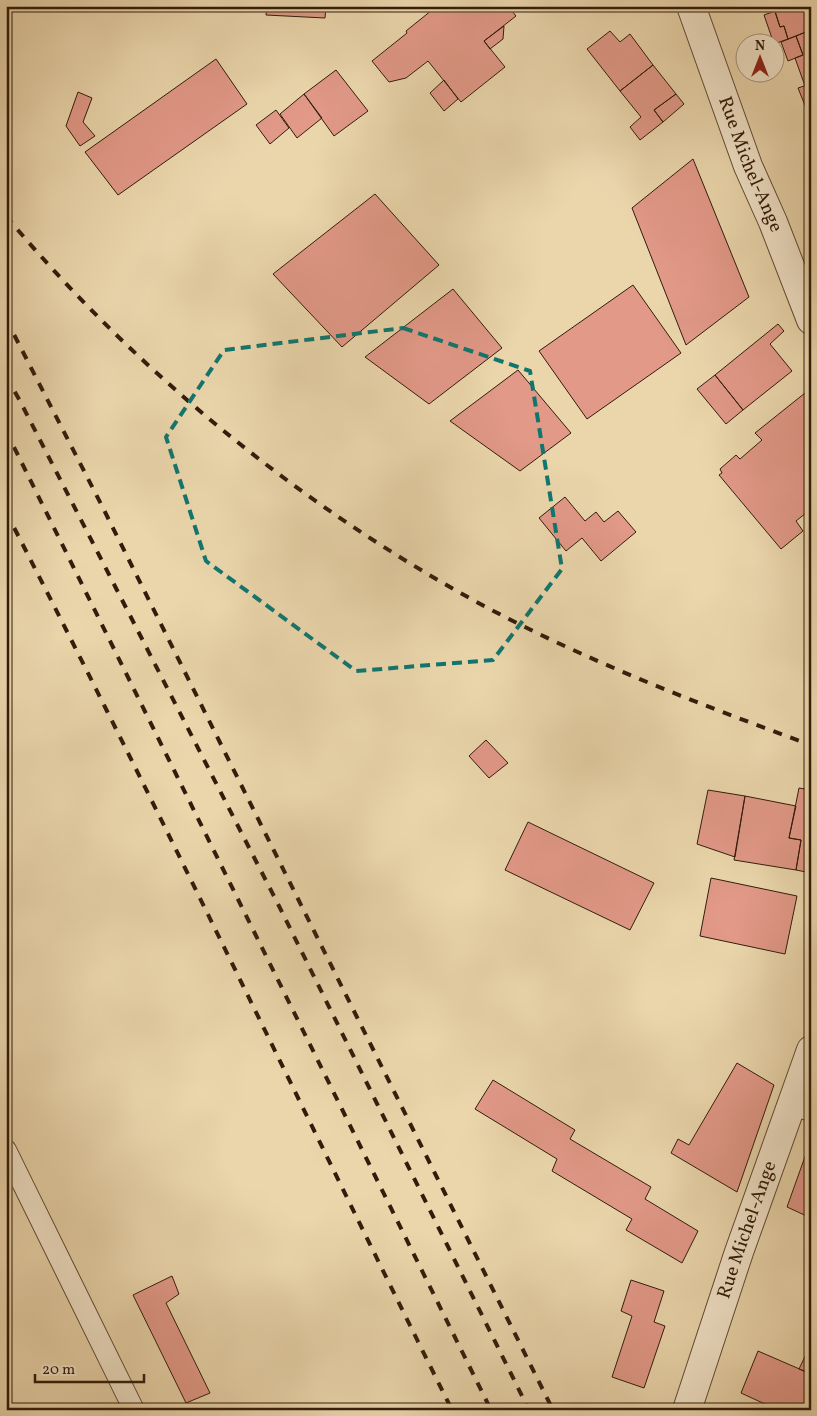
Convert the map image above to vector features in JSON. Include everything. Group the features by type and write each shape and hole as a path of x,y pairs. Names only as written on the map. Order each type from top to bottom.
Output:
{"street":[{"name":"Rue Michel-Ange","path":"691,6 748,166 773,222 811,320"},
{"name":"Rue Michel-Ange","path":"687,1410 739,1252 801,1108 811,1050"}],"lane":[{"path":"6,1150 134,1410"}],"highlighted area":[{"path":"403,328 530,371 562,569 493,660 356,671 206,561 166,437 224,350"}],"building":[{"path":"267,6 326,6 325,18 266,15"},
{"path":"437,6 508,6 516,16 484,41 505,67 461,102 428,61 406,78 389,82 372,61"},
{"path":"773,6 811,6 811,30 788,39 784,26 780,27"},
{"path":"775,11 780,27 784,26 788,39 784,40 784,32 770,32 764,15"},
{"path":"504,26 503,39 490,49 484,41"},
{"path":"811,30 811,94 807,85 805,86 795,58 803,55 796,36"},
{"path":"610,31 620,42 630,34 653,65 620,91 587,49"},
{"path":"796,36 803,55 788,61 784,50 784,41"},
{"path":"216,59 247,104 118,195 85,152"},
{"path":"653,65 676,94 654,110 663,122 640,140 630,127 641,117 620,91"},
{"path":"336,70 368,111 334,136 304,94"},
{"path":"444,80 458,99 444,111 430,93"},
{"path":"807,85 811,94 811,118 798,88"},
{"path":"78,92 92,98 83,122 95,136 80,146 66,126"},
{"path":"304,94 322,118 297,138 280,114"},
{"path":"676,94 684,104 663,122 654,110"},
{"path":"276,110 289,128 270,144 256,125"},
{"path":"693,159 749,297 686,345 632,208"},
{"path":"375,194 439,265 342,347 273,274"},
{"path":"633,285 681,353 587,419 539,351"},
{"path":"453,289 502,348 429,404 365,357"},
{"path":"778,324 784,331 770,344 792,371 743,410 715,375"},
{"path":"518,370 571,433 520,471 450,421"},
{"path":"715,375 743,410 726,424 697,389"},
{"path":"810,389 811,509 796,521 803,531 781,549 719,475 722,473 720,469 736,455 740,459 762,440 755,433"},
{"path":"565,497 585,521 596,512 604,522 618,511 636,532 601,561 582,538 566,551 539,518"},
{"path":"486,740 508,763 489,778 469,756"},
{"path":"799,788 811,790 811,873 796,870 801,840 789,838"},
{"path":"708,790 745,796 735,857 697,844"},
{"path":"745,796 796,806 789,838 801,840 796,870 734,860"},
{"path":"528,822 654,883 630,930 505,870"},
{"path":"711,878 797,896 785,954 700,936"},
{"path":"737,1063 774,1085 737,1192 671,1153 678,1139 689,1145"},
{"path":"493,1080 575,1130 570,1139 651,1187 645,1199 698,1231 682,1263 626,1230 632,1219 552,1171 557,1159 475,1109"},
{"path":"807,1151 811,1153 811,1218 787,1207"},
{"path":"172,1276 179,1294 166,1303 210,1393 186,1403 133,1295"},
{"path":"631,1280 664,1291 654,1322 665,1326 644,1388 612,1377 632,1316 621,1311"},
{"path":"811,1344 811,1374 799,1369"},
{"path":"758,1351 811,1374 811,1410 778,1410 741,1393"}],"railway":[{"path":"6,216 56,273 109,328 164,380 282,476 407,562 473,600 555,642 639,679 811,745"},
{"path":"6,319 102,506 553,1410"},
{"path":"6,376 279,906 529,1410"},
{"path":"6,431 491,1410"},
{"path":"6,512 175,848 452,1410"}]}
